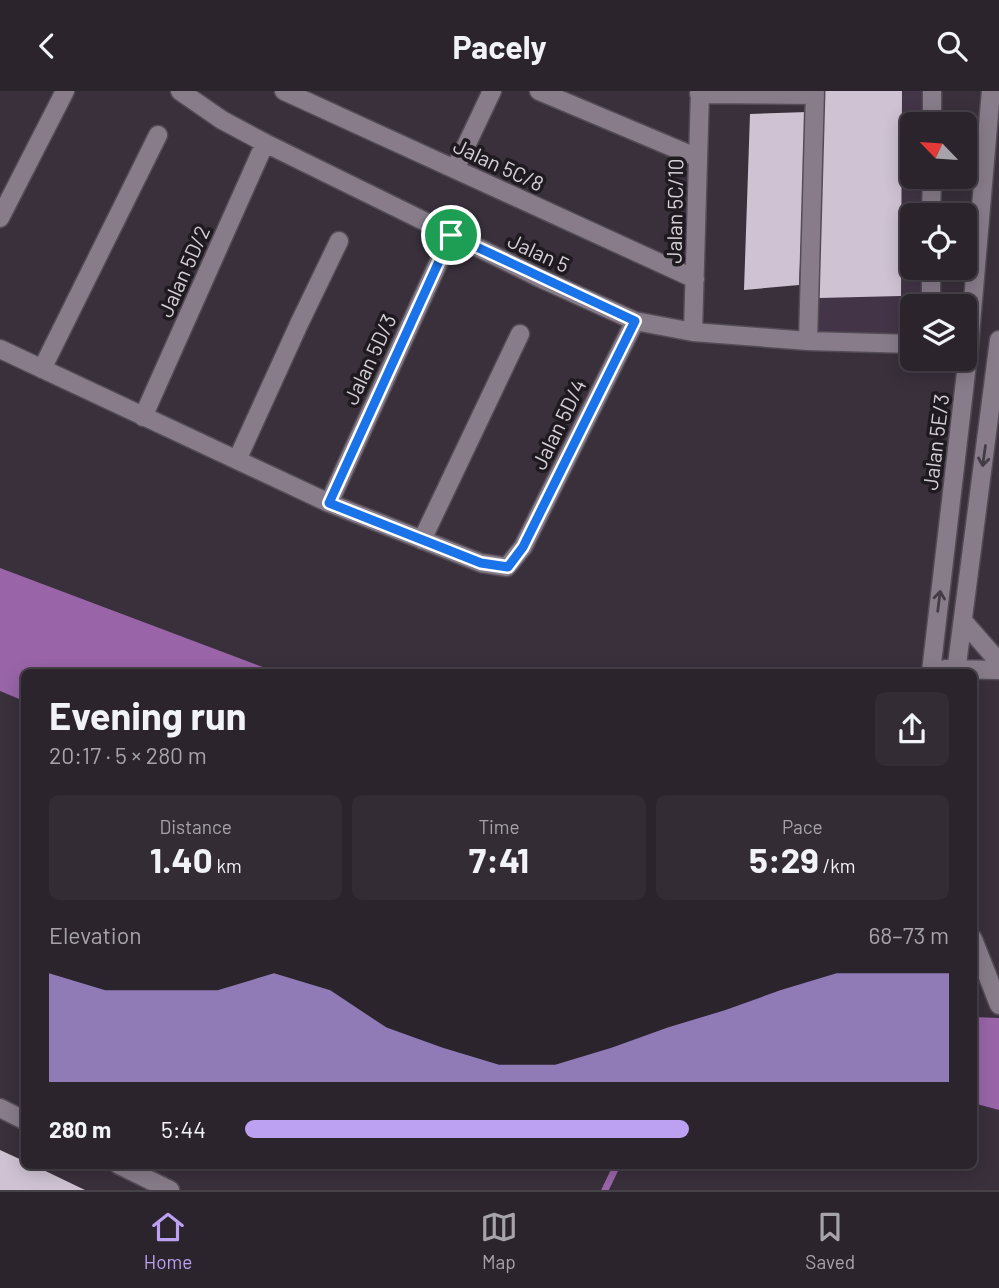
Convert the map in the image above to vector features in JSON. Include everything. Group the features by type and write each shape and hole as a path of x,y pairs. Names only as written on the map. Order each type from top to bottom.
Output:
{"street":[{"path":"0,218 65,91"},
{"name":"Jalan 5","path":"180,91 222,120 265,143 451,235 635,321 693,332 808,341 900,344"},
{"name":"Jalan 5C/8","path":"284,91 695,279"},
{"path":"454,169 492,91"},
{"path":"538,91 698,158"},
{"path":"932,91 932,112"},
{"name":"Jalan 5E/3","path":"972,294 991,91"},
{"path":"699,93 815,93 808,341"},
{"name":"Jalan 5C/10","path":"693,332 699,93"},
{"path":"42,369 158,135"},
{"name":"Jalan 5D/2","path":"143,417 265,143"},
{"name":"Jalan 5D/3","path":"329,503 451,235"},
{"path":"237,460 339,241"},
{"name":"Jalan 5D/4","path":"422,540 481,563 508,567 523,547 635,321"},
{"path":"0,349 329,503 422,540 520,334"},
{"path":"956,669 999,340"},
{"path":"977,347 998,348"},
{"name":"Jalan 5E/3","path":"931,669 964,371"},
{"path":"963,621 996,667"},
{"path":"969,669 996,667"},
{"path":"977,679 996,667"},
{"path":"977,949 999,1005"},
{"path":"0,1108 21,1118"},
{"path":"127,1169 170,1190"}],"shaded area":[{"path":"820,91 922,91 922,112 900,112 900,189 922,189 921,203 900,203 900,280 921,280 921,294 900,294 900,335 814,331"},
{"path":"0,568 268,669 21,669 21,700 0,691"},
{"path":"977,1017 999,1018 999,1110 977,1104"}],"building":[{"path":"823,91 902,91 901,294 819,298"},
{"path":"807,112 799,285 744,290 750,114"},
{"path":"0,1150 21,1160 21,1169 41,1169 85,1190 0,1190"}],"waterway":[{"path":"605,1190 615,1169"}],"route":[{"path":"451,235 635,321 523,547 508,567 481,563 329,503 451,235"}]}
